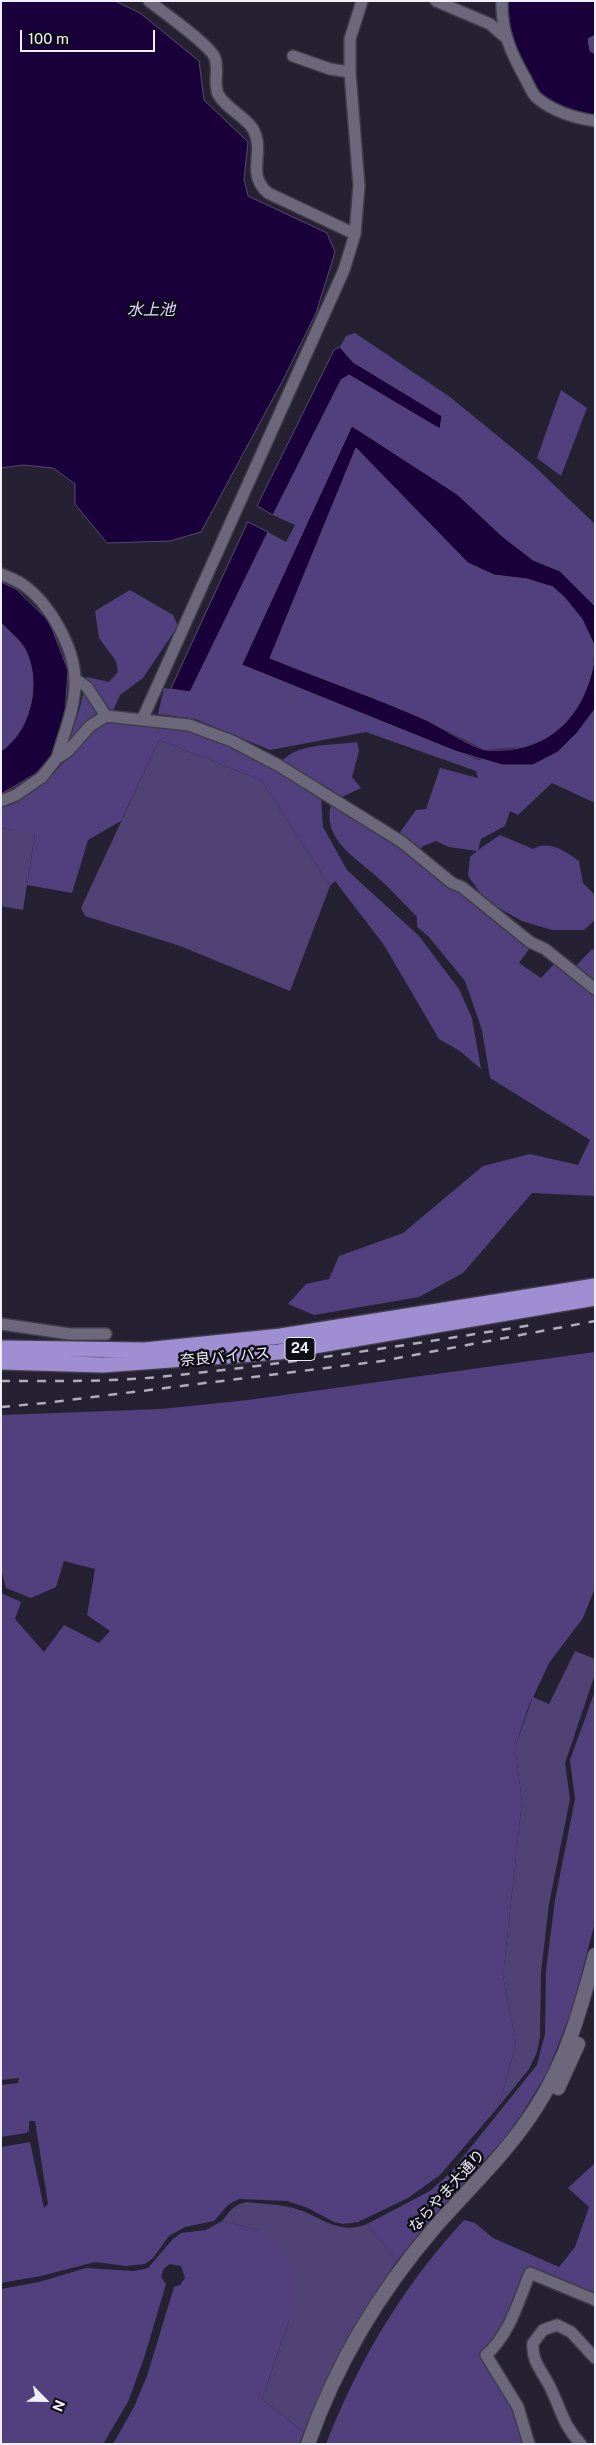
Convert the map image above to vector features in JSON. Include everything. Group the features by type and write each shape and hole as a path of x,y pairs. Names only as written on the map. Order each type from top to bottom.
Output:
{"highway":[{"name":"奈良バイパス","path":"1,1348 145,1350 281,1336 595,1286"},
{"name":"奈良バイパス","path":"1,1362 103,1365 279,1352 595,1298"}],"street":[{"path":"150,1 213,55 218,68 216,82 218,94 253,129 258,144 257,177 259,185 268,193 355,234"},
{"path":"142,720 344,270 355,234 359,186 350,72 350,39 362,1"},
{"path":"436,1 490,24 505,37"},
{"path":"502,1 505,37 511,53 536,98 560,113 595,121"},
{"path":"490,24 502,19"},
{"path":"293,56 330,69 350,72"},
{"path":"1,574 23,584 54,616 66,642 75,679 73,700 57,758"},
{"path":"75,679 87,687 106,716"},
{"path":"1,800 16,795 42,778 57,758 68,751 90,726 106,716 189,725 232,741 278,765 402,842 452,883 462,887 530,942 545,949 595,989"},
{"path":"1,1324 58,1332 106,1334"},
{"path":"58,1332 58,1349"},
{"name":"ならやま大通り","path":"308,2444 335,2380 381,2298 435,2227 506,2149 538,2104 555,2074 575,2028 595,1955"},
{"name":"ならやま大通り","path":"318,2444 355,2358 404,2281 436,2240 514,2154 553,2097 576,2049 595,1993"},
{"path":"529,2444 518,2407 486,2355 502,2339 530,2273 595,2300"},
{"path":"582,2444 572,2434 560,2414 551,2389 534,2360 533,2343 543,2330 557,2325 571,2332 595,2358"}],"shaded area":[{"path":"595,35 595,54 590,51 588,38"},
{"path":"355,333 450,397 532,464 595,524 595,606 560,571 533,560 352,427 242,664 479,760 577,733 595,709 595,803 552,783 518,815 510,811 505,826 481,839 478,850 500,835 533,849 539,846 552,846 579,861 583,883 595,895 595,920 584,930 552,930 522,921 486,901 468,876 470,857 477,851 449,847 436,841 423,846 420,850 398,835 416,810 426,809 440,768 478,778 476,771 366,732 270,750 195,719 158,714 164,688 190,692 268,532 286,542 295,525 273,515 341,380 349,374 439,428 350,361 340,347 346,336"},
{"path":"561,390 587,408 561,476 537,458"},
{"path":"355,447 468,563 494,575 527,579 553,587 565,598 582,619 595,647 591,680 581,703 568,721 547,738 524,747 485,750 425,720 270,658"},
{"path":"130,590 173,615 178,626 143,678 120,695 113,711 121,714 95,714 66,745 79,711 87,677 109,682 118,672 116,661 99,638 95,611"},
{"path":"1,623 25,649 33,676 33,691 31,705 20,731 1,751"},
{"path":"107,721 189,727 270,763 321,796 323,827 347,870 419,936 459,989 472,1018 481,1069 460,1051 439,1039 384,945 335,881 330,886 261,780 159,740 121,821 88,840 72,893 27,885 35,834 1,828 1,808 30,794 66,760 97,723"},
{"path":"159,740 261,780 330,886 290,991 180,946 85,916 81,908"},
{"path":"357,742 359,751 352,777 361,788 342,797 279,765 294,752 303,749 314,746"},
{"path":"331,804 358,819 434,870 532,945 519,963 541,978 556,962 595,991 595,1196 532,1193 463,1273 419,1297 314,1315 288,1304 306,1284 329,1279 339,1256 403,1233 483,1166 530,1154 578,1165 590,1140 490,1078 482,1030 465,981 428,936 417,927 417,917 386,885 341,845 331,827 329,816"},
{"path":"1,828 35,833 23,910 1,906"},
{"path":"592,949 595,950 595,984 574,968"},
{"path":"595,1352 595,1588 583,1618 549,1663 528,1708 515,1747 522,1801 503,1976 516,2043 499,2106 440,2175 408,2198 358,2222 343,2224 334,2222 308,2208 287,2201 239,2199 228,2205 214,2221 185,2227 169,2236 153,2258 145,2264 126,2266 95,2262 41,2276 1,2283 1,2147 30,2142 44,2208 48,2204 35,2121 29,2121 29,2131 26,2133 1,2137 1,2085 18,2083 19,2078 1,2080 1,1593 21,1602 15,1619 44,1652 64,1625 99,1643 110,1631 87,1615 95,1569 64,1561 56,1587 31,1598 6,1588 1,1569 1,1415 161,1409 248,1400"},
{"path":"575,1651 595,1659 595,1674 565,1763 570,1799 549,1904 541,1972 540,2037 537,2052 529,2069 499,2106 516,2043 503,1976 522,1801 515,1747 533,1697 549,1704"},
{"path":"595,1691 595,1922 572,2010 547,2073 522,2114 503,2140 433,2217 397,2261 367,2224 430,2191 450,2173 537,2065 545,2034 546,1970 555,1900 575,1799 570,1760"},
{"path":"595,2163 595,2297 528,2269 503,2330 482,2354 509,2395 525,2444 326,2444 353,2383 384,2325 421,2271 464,2220 475,2223 493,2238 559,2267 575,2247 589,2207 568,2188"},
{"path":"247,2202 293,2208 346,2228 367,2224 397,2261 370,2302 346,2344 304,2432 262,2399 289,2320 258,2230 222,2221 235,2206"},
{"path":"222,2221 258,2230 279,2244 294,2271 289,2320 262,2399 304,2432 299,2444 113,2444 134,2407 147,2376 174,2287 180,2285 185,2278 181,2266 170,2264 164,2268 161,2277 166,2284 145,2355 128,2402 103,2444 1,2444 1,2289 39,2282 86,2268 134,2271 148,2268 172,2240 181,2233 206,2230"}],"water":[{"name":"水上池","path":"1,1 115,1 140,13 199,61 204,100 248,142 244,179 248,196 327,233 335,252 316,313 284,378 201,532 170,541 107,543 75,504 75,484 53,468 23,465 1,468"},
{"path":"507,1 595,1 595,35 588,39 590,51 595,54 595,119 563,111 540,97 512,49 505,24"},
{"path":"340,347 353,362 442,416 440,429 349,375 341,380 273,515 257,506 334,350"},
{"path":"352,426 457,494 502,536 533,560 560,571 595,606 595,647 582,619 565,598 553,587 527,579 494,575 468,563 356,448 270,658 426,720 474,746 487,750 510,749 530,745 547,737 562,726 574,712 583,696 595,656 595,709 577,733 558,752 533,765 502,765 455,751 242,665"},
{"path":"248,522 268,532 190,692 171,689"},
{"path":"1,582 16,589 49,621 68,670 65,713 51,757 35,774 1,794 1,751 20,731 26,719 31,705 33,676 25,649 1,623"}],"railway":[{"path":"1,1407 382,1361 595,1321"},
{"path":"1,1381 106,1380 168,1376 305,1360 532,1325"}]}
